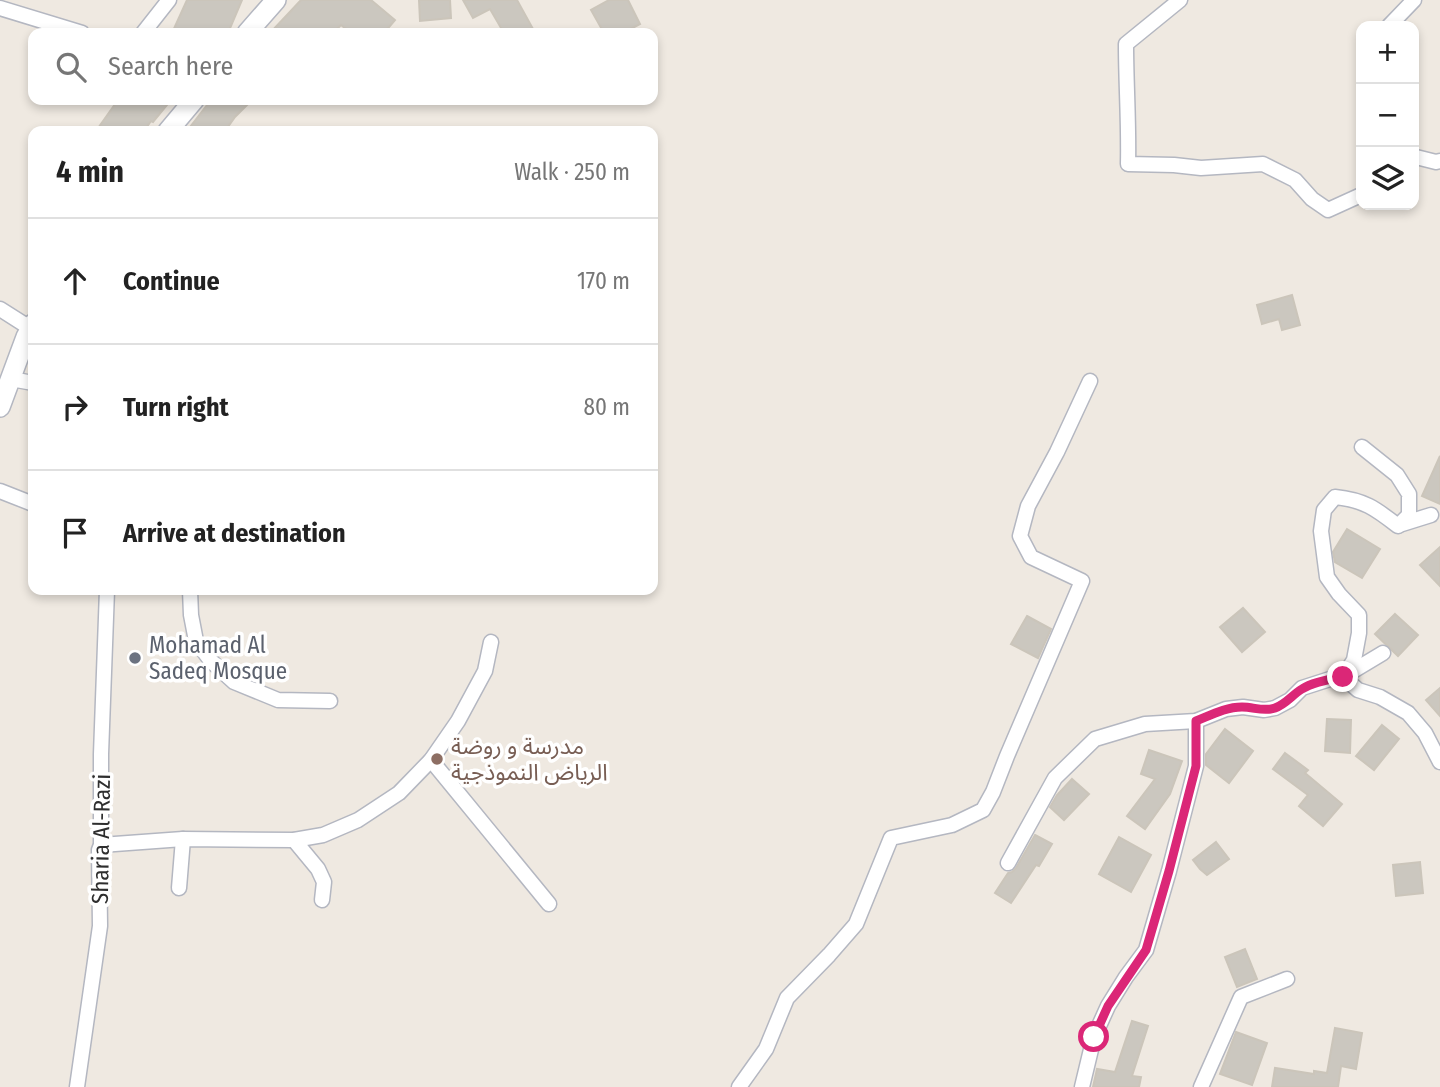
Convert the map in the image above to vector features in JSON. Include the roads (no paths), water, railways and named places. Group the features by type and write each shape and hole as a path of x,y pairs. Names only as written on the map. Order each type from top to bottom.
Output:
{"street":[{"path":"146,28 169,0"},
{"path":"251,28 276,0"},
{"path":"1180,0 1126,44 1128,164 1174,164 1201,168 1263,164 1295,180 1312,199 1328,210 1356,197"},
{"path":"1394,21 1414,0"},
{"path":"0,8 66,28"},
{"path":"172,126 190,105"},
{"path":"1419,158 1440,161"},
{"path":"0,309 28,324"},
{"path":"0,407 28,336"},
{"path":"11,379 28,382"},
{"path":"739,1087 766,1049 787,998 856,924 891,838 952,825 982,810 993,792 1082,581 1031,557 1020,536 1028,506 1090,381"},
{"path":"1362,447 1397,475 1409,494 1409,515 1398,526"},
{"path":"0,491 28,502"},
{"path":"1343,677 1354,660 1359,615 1327,577 1321,530 1324,510 1335,498 1354,499 1378,511 1398,526"},
{"path":"1398,526 1431,516"},
{"name":"Sharia Al-Razi","path":"77,1087 100,926 99,850 107,595"},
{"path":"190,595 196,641 234,682 278,700 330,702"},
{"path":"101,845 183,839 294,840 323,835 358,820 399,793 431,760 485,671 491,642"},
{"path":"1007,863 1055,778 1095,740 1145,724 1196,721 1226,709 1275,708 1302,688 1343,677 1383,653"},
{"path":"1343,677 1358,690 1380,697 1409,713 1425,733 1440,762"},
{"path":"1082,1087 1094,1037 1108,1006 1146,950 1196,766 1196,721"},
{"path":"431,760 549,904"},
{"path":"180,888 183,839"},
{"path":"294,840 318,869 324,882 322,900"},
{"path":"1201,1087 1241,997 1287,979"}],"place":[{"name":"Mohamad Al Sadeq Mosque","path":"135,658"},
{"name":"مدرسة و روضة الرياض النموذجية","path":"437,759"}]}
